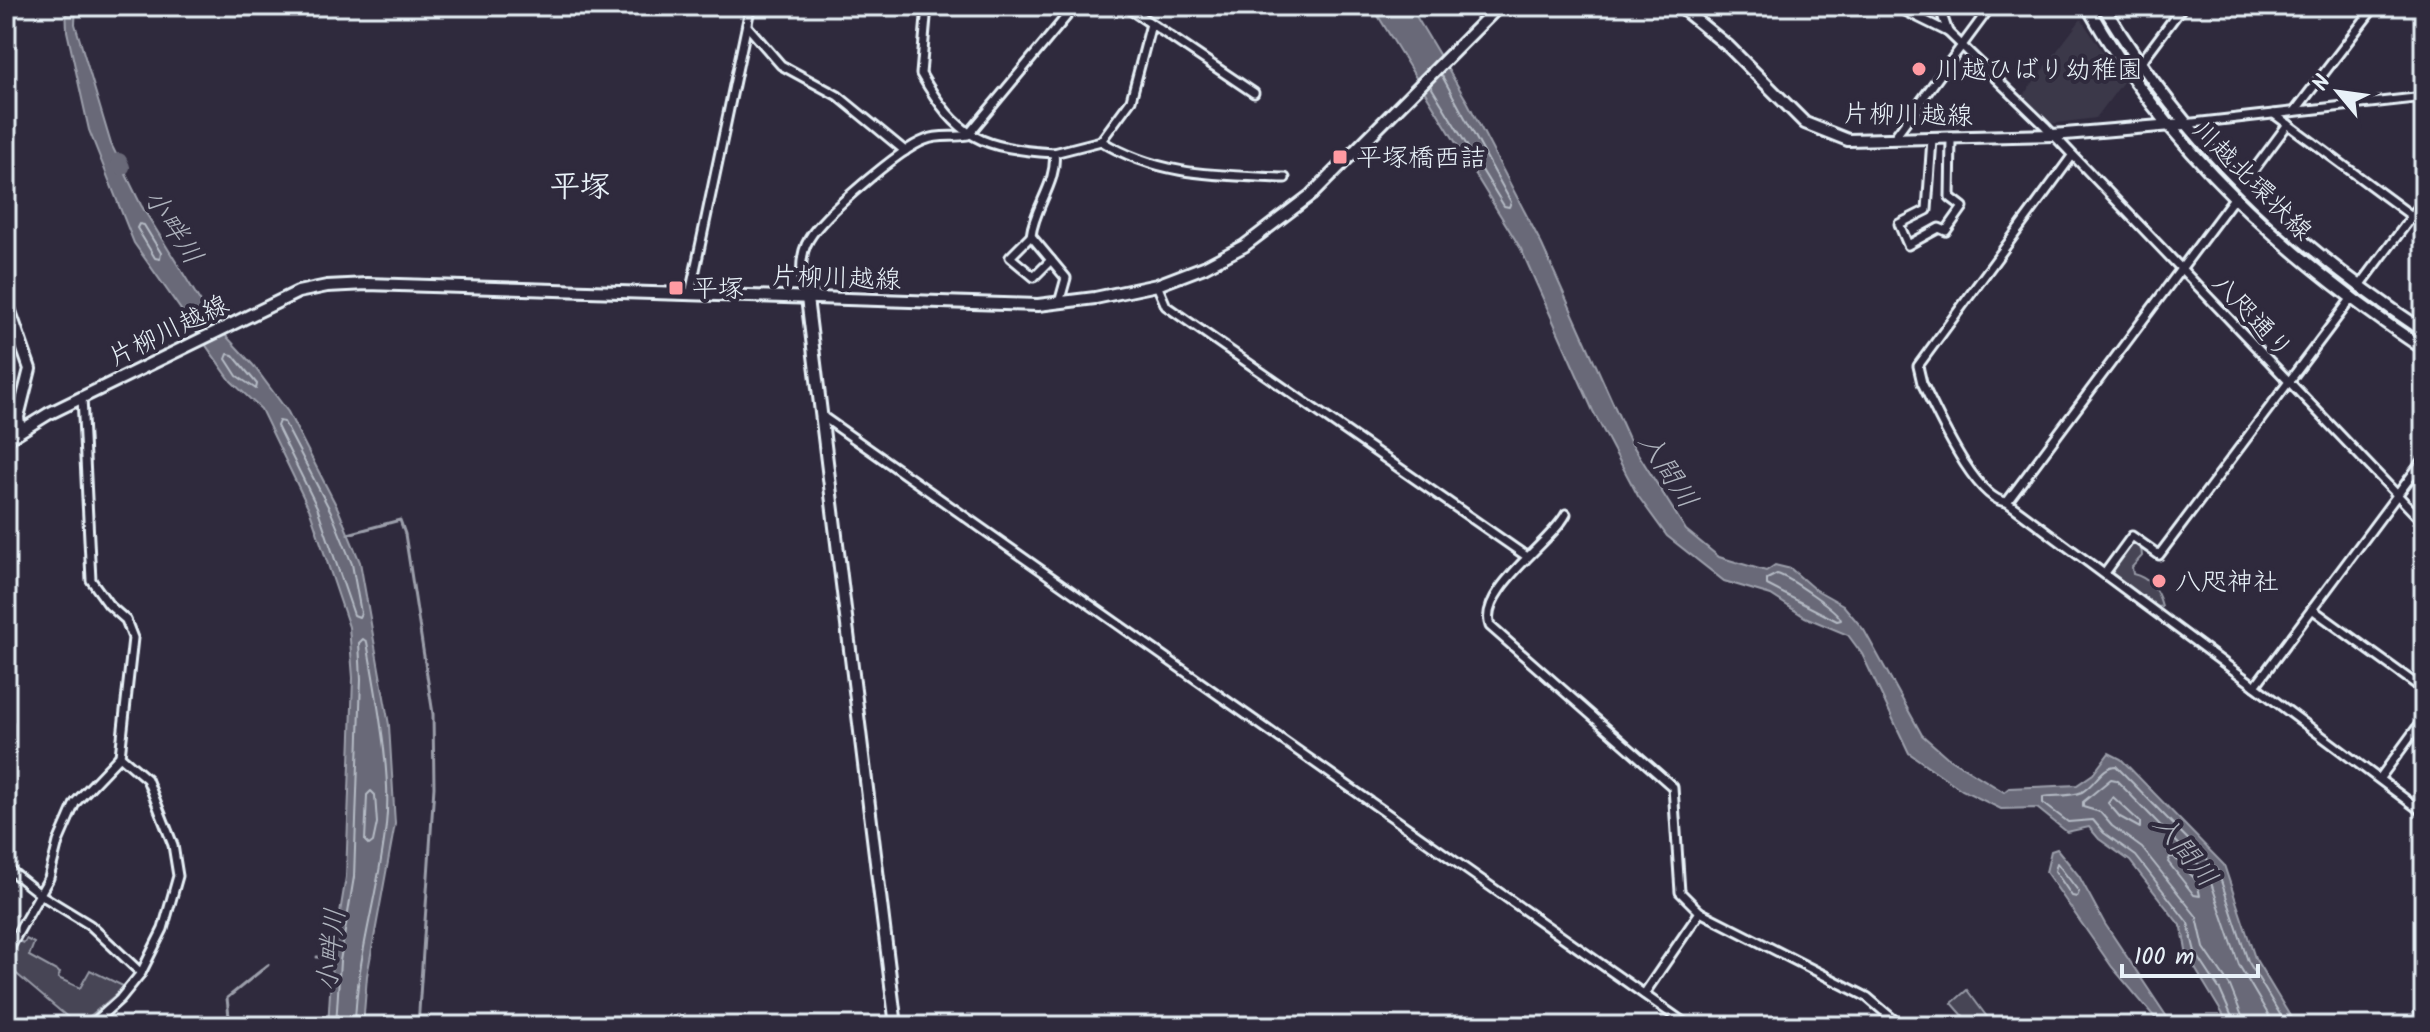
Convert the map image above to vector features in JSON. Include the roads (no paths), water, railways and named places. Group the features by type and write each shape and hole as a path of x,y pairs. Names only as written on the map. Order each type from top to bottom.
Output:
{"main road":[{"name":"片柳川越線","path":"6,440 82,397 298,292 346,284 1059,303 1157,285 1204,267 1260,235 1311,195 1499,6"},
{"name":"片柳川越線","path":"1679,6 1728,46 1805,123 1848,140 1951,140 2184,124"},
{"name":"川越北環状線","path":"2087,6 2129,75 2168,125 2234,198 2285,247 2351,299 2424,349"},
{"name":"川越北環状線","path":"2103,6 2139,66 2184,124 2242,186 2302,243 2424,331"},
{"path":"807,298 896,1026"},
{"path":"7,306 30,369 18,417 20,430"},
{"path":"6,725 6,736"}],"street":[{"path":"690,294 747,26 748,6"},
{"path":"927,6 921,74 968,135 987,144 1054,153 1101,141 1131,100 1151,24"},
{"path":"807,298 802,286 802,258 810,236 905,151 936,136 968,135 1075,6"},
{"path":"1125,6 1254,93"},
{"name":"八咫通り","path":"1895,6 1948,32 1964,45 2424,523"},
{"path":"1939,6 1948,32"},
{"path":"1891,141 1991,6"},
{"path":"2139,66 2183,6"},
{"path":"2295,111 2375,6"},
{"path":"747,26 781,65 838,96 905,151"},
{"path":"2184,124 2424,97"},
{"path":"2274,114 2424,225"},
{"path":"2242,186 2288,124"},
{"path":"1932,139 1927,210 1899,224 1908,245 1939,228 1946,231 1963,207 1950,197 1951,140"},
{"path":"1101,141 1152,166 1214,175 1285,178"},
{"path":"1051,260 1034,277 1010,257 1031,236 1035,212 1055,168 1054,153"},
{"path":"2072,156 1918,366 1922,383 1978,484 1992,499 2007,502 2105,573 2424,813"},
{"path":"2007,502 2234,198"},
{"path":"2359,287 2424,200"},
{"path":"1031,236 1066,278 1059,303"},
{"path":"1157,285 1166,306 1526,556"},
{"path":"2105,573 2132,536 2159,555 2351,299"},
{"path":"6,954 41,895 58,842 75,803 120,756 133,638 126,620 103,599 91,580 82,397"},
{"path":"822,416 1689,1026"},
{"path":"2255,686 2424,459"},
{"path":"1566,514 1526,556 1489,608 1490,626 1673,787 1680,892 1700,912 1867,997 1901,1026"},
{"path":"2312,609 2424,690"},
{"path":"2380,778 2424,718"},
{"path":"90,1026 120,999 141,973 163,929 178,876 173,845 147,779 120,756"},
{"path":"6,867 41,895 90,925 141,973"},
{"path":"1644,994 1700,912"}],"water":[{"path":"66,6 76,6 75,24 111,144 141,205 213,322 253,365 288,412 338,509 360,562 389,725 395,824 367,976 363,1026 328,1026 332,960 346,877 353,678 349,627 310,511 261,409 231,381 134,243 89,130 67,31"},
{"name":"入間川","path":"1372,6 1410,6 1468,103 1542,245 1630,441 1686,530 1719,557 1766,571 1775,565 1791,569 1813,588 1843,605 1864,630 1922,735 1947,757 2004,792 2009,788 2077,785 2093,774 2109,753 2121,759 2224,865 2255,958 2296,1026 2230,1026 2187,955 2182,928 2130,861 2099,839 2089,827 2067,832 2037,808 2001,809 1962,790 1909,753 1862,654 1848,635 1805,617 1771,595 1724,581 1667,536 1638,496 1593,411 1521,249"},
{"path":"2057,849 2079,876 2105,924 2173,1026 2162,1026 2112,967 2046,872 2051,851"}],"waterway":[{"name":"小畔川","path":"119,161 122,167"},
{"path":"348,534 400,520 405,534 433,714 434,787 418,1026"},
{"path":"317,957 333,958"},
{"path":"230,1026 227,998 268,965"}],"place":[{"name":"川越ひばり幼稚園","path":"1919,69"},
{"name":"平塚橋西詰","path":"1340,157"},
{"name":"平塚","path":"676,288"},
{"name":"八咫神社","path":"2159,581"}],"district":[{"name":"平塚","path":"580,186"}]}
